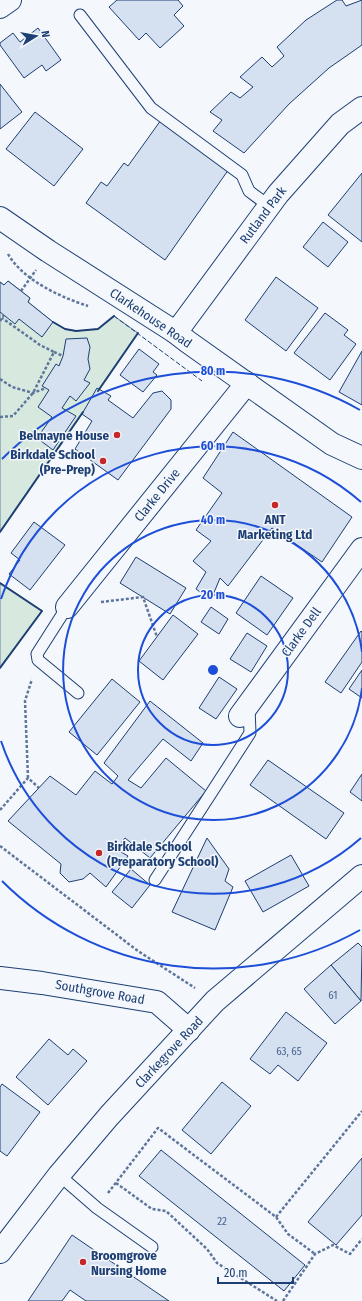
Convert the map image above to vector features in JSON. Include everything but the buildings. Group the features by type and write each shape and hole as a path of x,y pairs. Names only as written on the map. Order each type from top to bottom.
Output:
{"street":[{"path":"0,7 10,0"},
{"name":"Rutland Park","path":"175,332 278,194 340,124 362,108"},
{"name":"Clarkehouse Road","path":"0,218 48,251 175,332 332,444 362,458"},
{"name":"Clarke Drive","path":"67,607 247,383"},
{"name":"Clarke Dell","path":"244,710 362,549"},
{"name":"Clarkegrove Road","path":"0,1252 59,1175 109,1116 215,1001 362,876"},
{"name":"Southgrove Road","path":"0,978 42,983 157,1002 189,1030"}],"lane":[{"path":"80,15 151,108 242,175 249,191 269,206"},
{"path":"67,607 37,654 38,660 78,692"},
{"path":"155,880 250,733 244,710"},
{"path":"59,1175 97,1208 152,1246"}],"path":[{"path":"21,291 33,274"},
{"path":"4,315 1,320 40,345 63,356"},
{"path":"0,417 13,416 33,393 54,352"},
{"path":"0,379 12,387 33,393 46,388"},
{"path":"67,607 143,597 158,637"},
{"path":"38,660 24,701 28,778 38,788"},
{"path":"0,810 28,778"},
{"path":"0,846 138,952 215,1001"},
{"path":"276,1217 362,1111"},
{"path":"97,1208 158,1128 276,1217 288,1234 315,1254"},
{"path":"116,1183 152,1209 166,1211 207,1249 217,1262 277,1301"},
{"path":"283,1301 315,1254 333,1245 350,1254 362,1239"}],"shaded area":[{"path":"8,281 30,298 28,302 53,322 65,329 76,331 98,329 114,316 138,333 0,532 0,282 4,285"},
{"path":"0,583 42,611 0,668"}],"fence":[{"path":"114,316 202,381"}],"wall":[{"path":"53,322 65,329 76,331 98,329 114,316"},
{"path":"98,391 138,333"},
{"path":"0,532 83,412"},
{"path":"0,583 42,611 0,668"}],"place":[{"name":"Belmayne House","path":"117,435"},
{"name":"Birkdale School (Pre-Prep)","path":"103,461"},
{"name":"ANT Marketing Ltd","path":"275,505"},
{"name":"Birkdale School (Preparatory School)","path":"99,853"},
{"name":"Broomgrove Nursing Home","path":"83,1262"}]}
